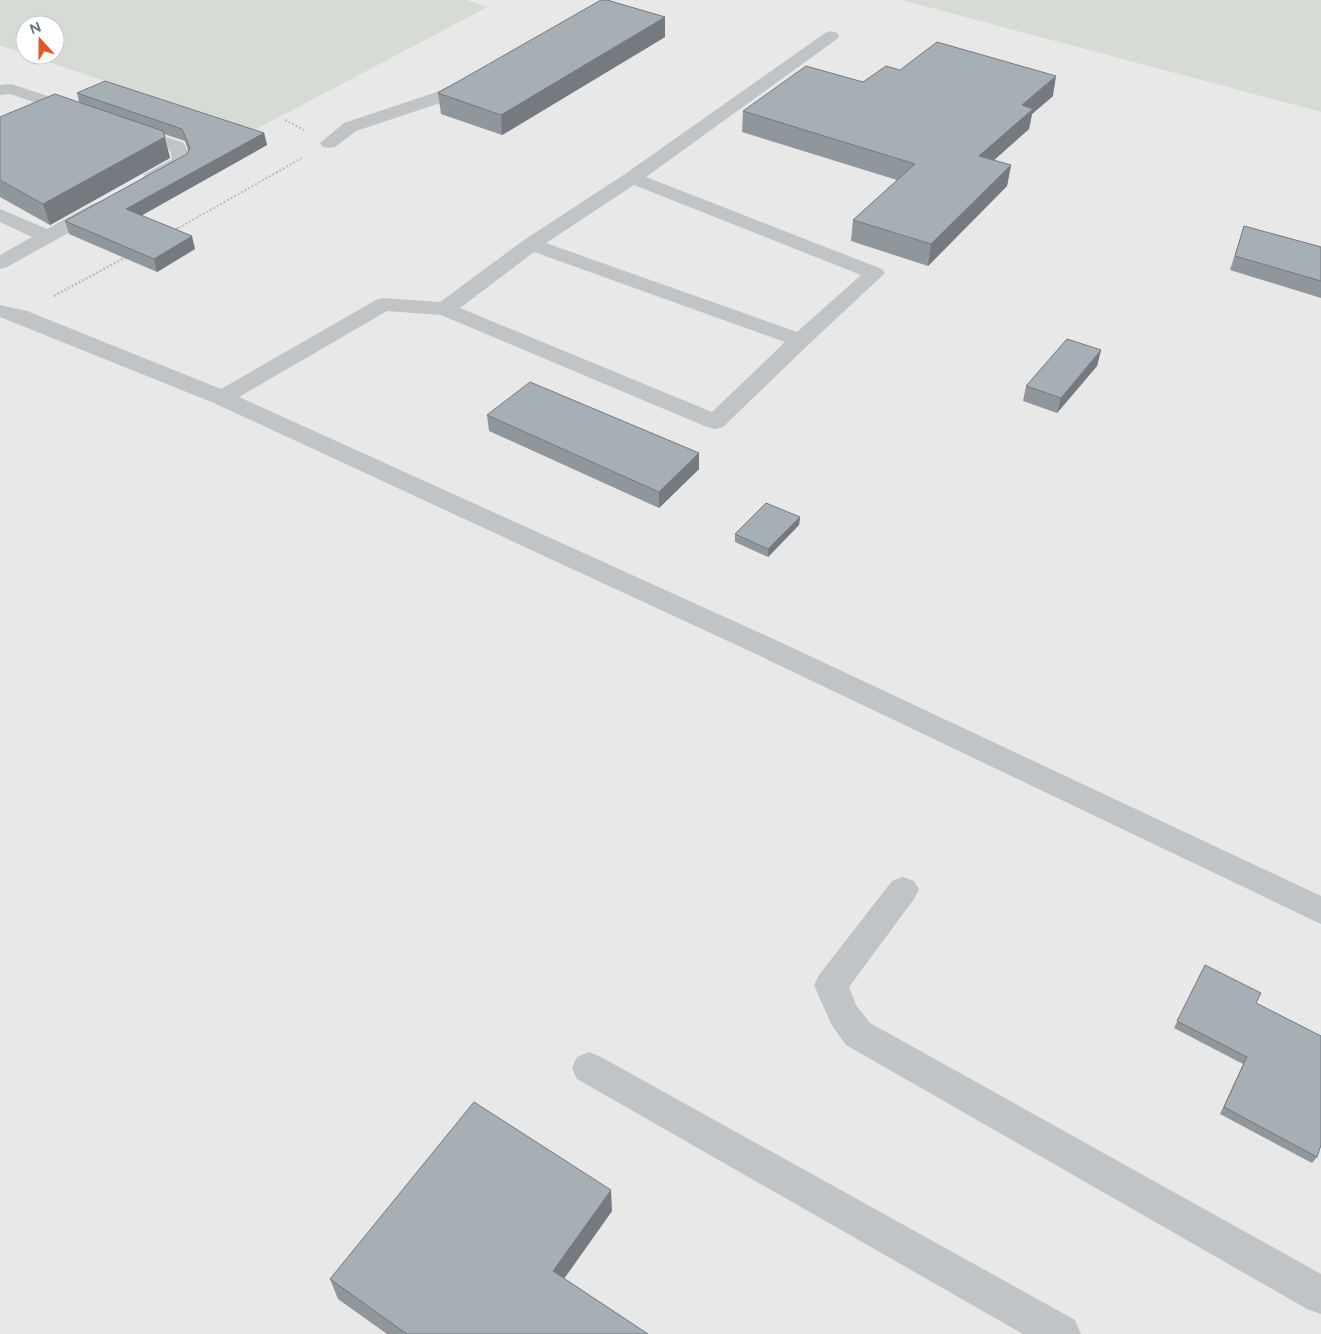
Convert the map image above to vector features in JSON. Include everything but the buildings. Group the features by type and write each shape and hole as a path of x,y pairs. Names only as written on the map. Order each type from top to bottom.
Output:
{"lane":[{"path":"446,309 531,244 632,178 831,36"},
{"path":"329,143 350,127 440,97 483,73"},
{"path":"0,90 11,89 94,118"},
{"path":"113,124 178,147 182,161 140,185"},
{"path":"222,398 383,304 446,309 715,422 800,340 876,273 632,178"},
{"path":"0,263 115,199"},
{"path":"0,215 48,237"},
{"path":"531,244 800,340"},
{"path":"9,313 222,398 768,648 1321,911"},
{"path":"903,890 831,985 842,1014 858,1034 1321,1295"},
{"path":"589,1068 1061,1334"}],"path":[{"path":"285,120 329,143"},
{"path":"165,235 329,143"},
{"path":"9,313 131,254"}],"shaded area":[{"path":"0,0 467,0 488,7 253,131 57,65 65,65 65,15 15,15 15,51 0,46"},
{"path":"467,0 901,0 1321,112 1321,1334 0,1334 0,46 15,51 15,65 57,65 253,131 488,7"},
{"path":"901,0 1321,0 1321,112"}]}
